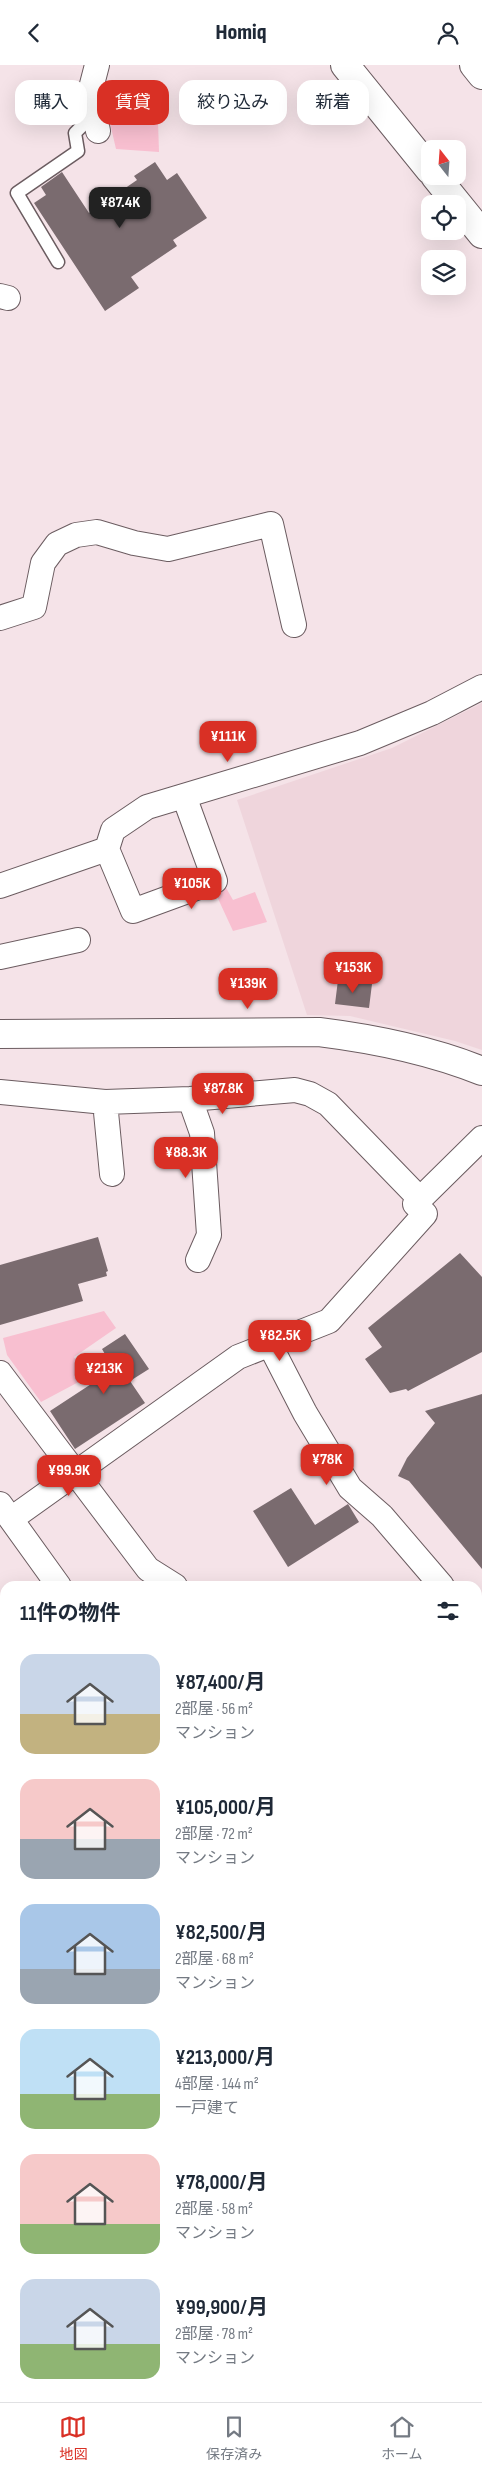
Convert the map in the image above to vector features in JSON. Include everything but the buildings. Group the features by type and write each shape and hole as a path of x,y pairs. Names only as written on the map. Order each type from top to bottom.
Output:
{"street":[{"path":"96,123 90,93 97,65"},
{"path":"345,65 421,159"},
{"path":"474,65 482,75"},
{"path":"442,185 482,233"},
{"path":"0,619 34,607 42,563 57,544 76,535 97,532 134,543 168,549 271,524 294,625"},
{"path":"184,796 216,881 133,911 107,849 113,830 147,807 360,743 432,713 482,687"},
{"path":"0,886 107,849"},
{"path":"0,957 78,940"},
{"path":"0,1034 319,1032 370,1039 420,1050 482,1071"},
{"path":"0,1091 105,1102 190,1099 295,1089 310,1094 328,1104 420,1199"},
{"path":"190,1099 202,1133 209,1235 198,1260"},
{"path":"105,1102 112,1174"},
{"path":"55,1581 5,1512 75,1473 238,1357 329,1321 425,1214 415,1204 482,1138"},
{"path":"270,1345 305,1413 350,1488 382,1516 438,1581"},
{"path":"0,1373 148,1569 168,1581"}],"lane":[{"path":"58,262 17,193 78,151 75,133 96,123"}],"shaded area":[{"path":"110,125 158,125 159,152 116,149"},
{"path":"482,703 482,1050 455,1041 350,1016 307,1015 237,800 392,748"},
{"path":"225,886 233,900 255,892 267,922 233,931 214,890"},
{"path":"104,1311 116,1328 74,1357 88,1377 41,1402 7,1355 3,1338"}]}
